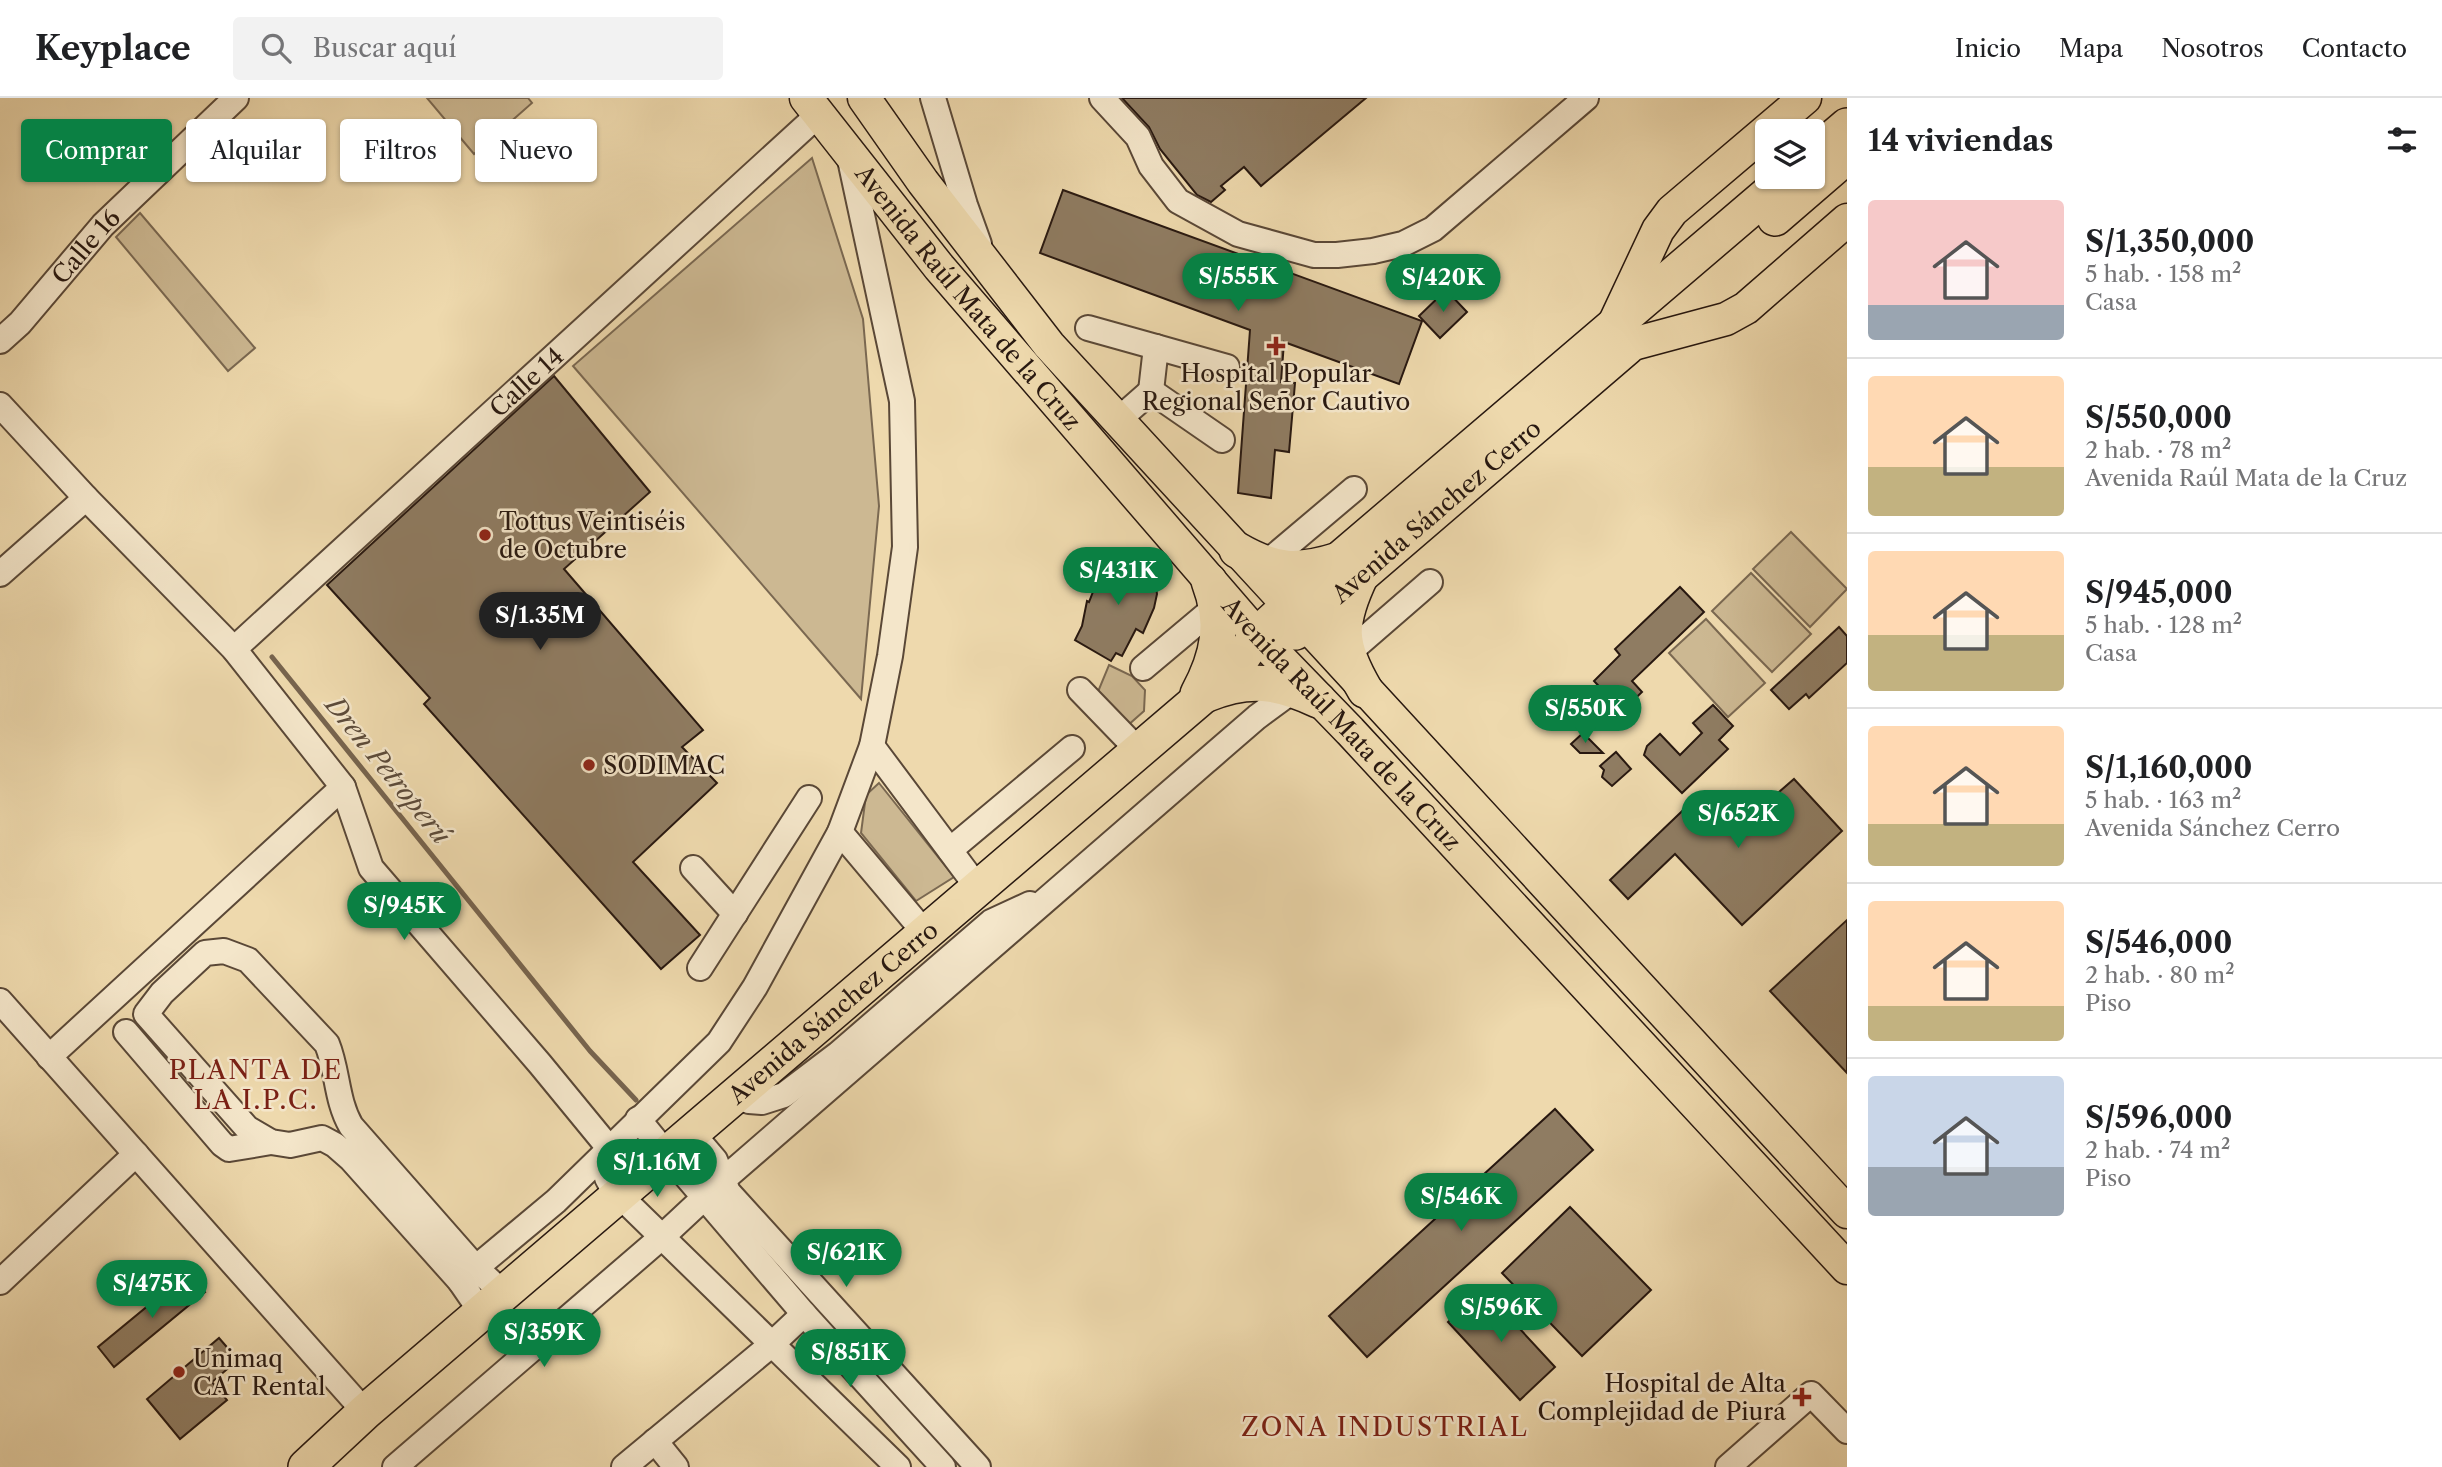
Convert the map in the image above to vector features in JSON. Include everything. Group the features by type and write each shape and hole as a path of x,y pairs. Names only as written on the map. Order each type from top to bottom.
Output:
{"highway":[{"path":"1825,145 1847,126"},
{"name":"Avenida Sánchez Cerro","path":"306,1467 365,1412 1620,337 1847,156"},
{"name":"Avenida Sánchez Cerro","path":"1620,337 1775,189"},
{"path":"1250,558 1299,570 1350,568 1351,595 1344,626 1347,654 1365,690"},
{"path":"1198,700 1210,673 1215,652 1214,593"},
{"path":"1198,700 1240,683 1276,684 1307,695"}],"main road":[{"name":"Avenida Raúl Mata de la Cruz","path":"864,98 923,182 1049,345 1127,431 1250,558 1296,615 1847,1212"},
{"name":"Avenida Sánchez Cerro","path":"1805,98 1672,211 1658,230 1620,337 1726,319 1736,314 1847,220"},
{"name":"Avenida Raúl Mata de la Cruz","path":"812,107 939,267 1214,593 1265,643 1307,695 1350,731 1847,1268"},
{"path":"1087,440 1111,463 1142,483 1152,486 1156,482 1153,465 1127,431"}],"street":[{"name":"Calle 16","path":"0,341 20,323 103,225 236,98"},
{"path":"933,98 986,264"},
{"path":"1102,98 1138,137 1151,166 1178,201 1237,234 1314,255 1337,255 1404,244 1433,229 1587,98"},
{"name":"Calle 14","path":"234,649 812,107"},
{"path":"468,1274 556,1200 719,1042 737,1016 840,832 872,746 890,656 905,547 902,401 849,155"},
{"path":"1088,327 1227,367"},
{"path":"1127,431 1151,391 1156,347"},
{"path":"1151,391 1222,440"},
{"path":"0,405 86,498 234,649 343,787 371,869 609,1148"},
{"path":"1250,558 1354,489"},
{"path":"0,574 86,498"},
{"path":"1347,654 1430,582"},
{"path":"1143,668 1214,593"},
{"path":"1080,690 1138,750"},
{"path":"395,1467 1257,717 1307,695"},
{"path":"872,746 978,888"},
{"path":"950,850 1072,748"},
{"path":"49,1057 343,787"},
{"path":"700,968 810,798"},
{"path":"840,832 925,933"},
{"path":"693,868 735,914"},
{"path":"736,1095 749,1101 762,1102 785,1095 838,1054 991,922 1054,893"},
{"path":"90,1019 111,1036 126,1032 146,1014 162,993 205,953 225,951 248,960 327,1044 333,1059 342,1110 351,1126 493,1303"},
{"path":"0,1002 365,1412"},
{"path":"146,1014 247,1128 271,1142"},
{"path":"126,1032 229,1149 271,1142 290,1145 322,1138 339,1119 342,1110"},
{"path":"638,1119 656,1141"},
{"path":"692,1133 715,1160 728,1192 978,1467"},
{"path":"322,1138 351,1159 468,1274"},
{"path":"609,1148 604,1168 606,1179 619,1195 898,1467"},
{"path":"0,1282 136,1154"},
{"path":"680,1169 804,1314 943,1467"},
{"path":"624,1467 771,1345 804,1314"},
{"path":"1728,1467 1811,1394 1847,1431"},
{"path":"655,1440 676,1467"}],"shaded area":[{"path":"427,98 528,98 532,103 514,119 475,119 474,154 461,139 461,119 445,119"},
{"path":"812,158 863,319 879,506 861,699 573,366"},
{"path":"140,213 255,348 228,371 116,237"},
{"path":"1791,532 1847,589 1810,627 1753,569"},
{"path":"1751,573 1811,634 1772,672 1712,611"},
{"path":"1706,619 1765,683 1728,717 1669,653"},
{"path":"1109,665 1132,676 1145,690 1144,711 1127,726 1097,694"},
{"path":"879,783 954,877 916,901 861,833 866,795"}],"building":[{"path":"1122,98 1366,98 1261,186 1244,167 1221,186 1225,190 1211,202 1197,195 1160,149 1149,127"},
{"path":"1063,190 1422,321 1399,384 1284,342 1281,382 1295,383 1289,452 1275,450 1271,498 1238,493 1250,330 1040,253"},
{"path":"1446,290 1467,312 1440,338 1419,316"},
{"path":"554,376 650,492 564,569 703,730 682,747 717,783 633,862 700,935 661,969 424,704 430,698 327,585"},
{"path":"1124,555 1153,566 1157,594 1143,633 1136,629 1122,656 1116,653 1111,661 1075,640 1082,626 1087,601 1089,602 1096,584 1101,561 1117,568"},
{"path":"1680,587 1704,612 1632,681 1642,692 1622,711 1594,681 1620,655 1615,649"},
{"path":"1839,627 1847,636 1847,663 1809,698 1806,694 1789,709 1771,690"},
{"path":"1713,705 1733,726 1719,740 1728,749 1682,793 1644,755 1647,746 1660,734 1680,755 1702,733 1693,723"},
{"path":"1583,733 1603,753 1580,753 1571,744"},
{"path":"1616,752 1631,769 1612,786 1602,777 1604,770 1600,766"},
{"path":"1794,779 1842,831 1742,925 1675,854 1628,899 1610,880 1699,795 1734,831"},
{"path":"1847,920 1847,1073 1770,991"},
{"path":"1555,1109 1593,1150 1367,1357 1329,1316"},
{"path":"1570,1207 1651,1290 1582,1356 1502,1273"},
{"path":"189,1272 205,1292 114,1367 98,1347"},
{"path":"1483,1289 1555,1367 1520,1400 1448,1322"},
{"path":"219,1338 238,1360 212,1382 227,1400 180,1439 147,1399"}],"waterway":[{"name":"Dren Petroperú","path":"272,657 590,1051 636,1100"}],"place":[{"name":"Hospital Popular Regional Señor Cautivo","path":"1276,346"},
{"name":"Tottus Veintiséis de Octubre","path":"485,535"},
{"name":"SODIMAC","path":"589,765"},
{"name":"Unimaq CAT Rental","path":"179,1372"},
{"name":"Hospital de Alta Complejidad de Piura","path":"1802,1397"}],"district":[{"name":"PLANTA DE LA I.P.C.","path":"256,1085"},
{"name":"ZONA INDUSTRIAL","path":"1385,1427"}]}
